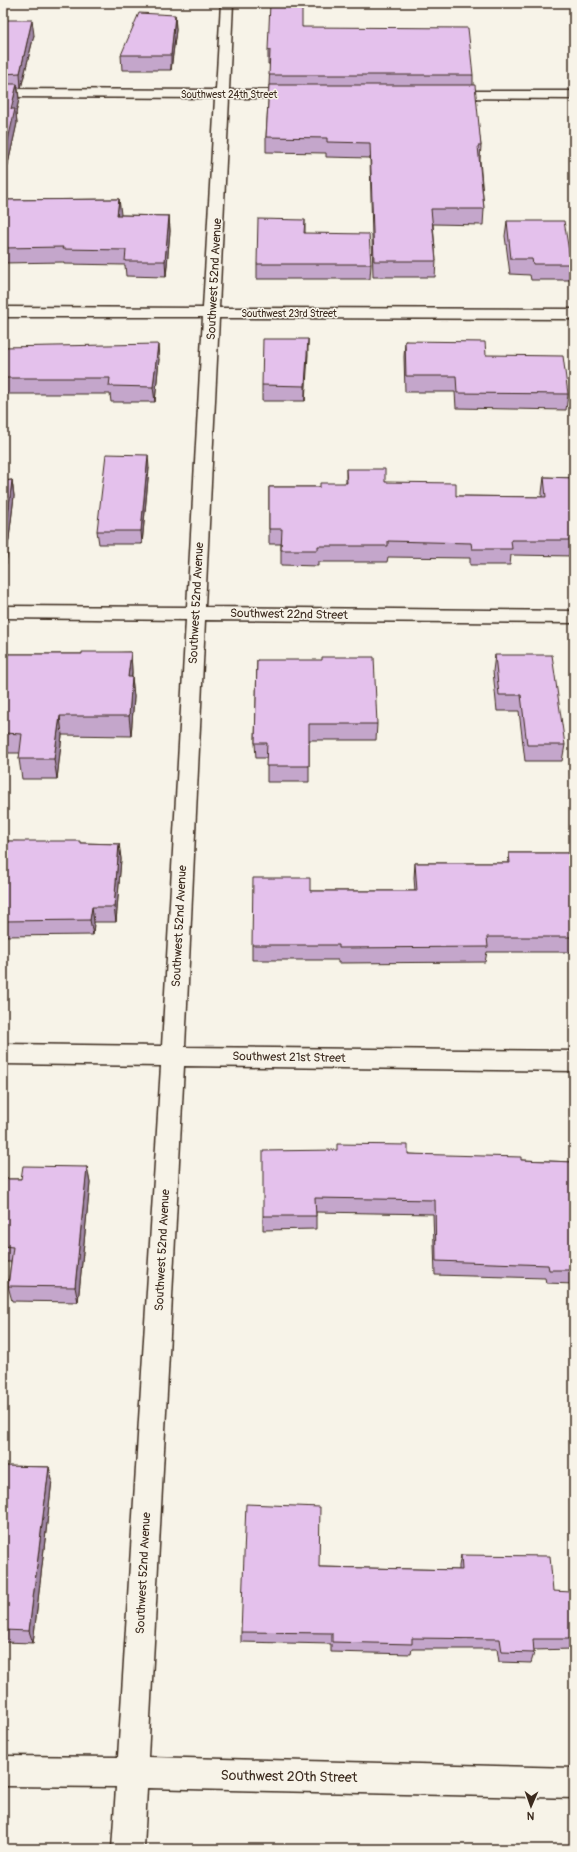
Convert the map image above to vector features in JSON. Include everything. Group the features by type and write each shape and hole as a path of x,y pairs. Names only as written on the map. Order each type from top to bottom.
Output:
{"street":[{"name":"Southwest 52nd Avenue","path":"128,1849 173,1055 227,3"},
{"name":"Southwest 24th Street","path":"3,93 316,94"},
{"path":"433,95 574,95"},
{"name":"Southwest 23rd Street","path":"3,312 574,314"},
{"name":"Southwest 22nd Street","path":"3,612 574,617"},
{"name":"Southwest 21st Street","path":"3,1054 574,1061"},
{"name":"Southwest 20th Street","path":"3,1771 132,1772 574,1783"}],"building":[{"path":"270,3 302,3 302,27 468,28 473,75 269,75 270,50 268,50"},
{"path":"139,13 175,15 171,55 121,55"},
{"path":"3,20 32,20 20,73 3,74"},
{"path":"3,84 17,84 11,109 15,109 4,158 3,158"},
{"path":"269,85 475,85 481,146 478,146 484,209 431,209 436,261 374,261 370,143 327,142 327,138 266,137"},
{"path":"119,199 117,215 169,216 165,261 125,261 126,250 62,249 63,247 3,248 3,200"},
{"path":"258,219 305,220 304,233 369,234 371,264 257,264"},
{"path":"507,221 564,221 571,264 533,264 532,259 511,259"},
{"path":"263,339 308,339 305,386 262,385"},
{"path":"405,341 485,342 486,355 563,356 568,394 457,393 456,376 406,376"},
{"path":"158,344 153,387 109,386 110,378 3,378 3,347"},
{"path":"106,454 148,455 141,531 97,531"},
{"path":"346,469 385,469 385,482 456,483 456,496 546,497 544,477 574,478 574,540 511,540 512,549 472,549 471,543 388,541 388,546 318,546 318,550 281,550 282,529 269,529 269,487 320,487 320,483 347,483"},
{"path":"12,480 4,548 3,548 3,481"},
{"path":"82,652 131,652 128,677 132,677 129,716 60,716 54,759 19,759 22,734 3,733 3,654 82,654"},
{"path":"495,655 552,655 565,745 527,745 521,695 499,695"},
{"path":"322,657 374,657 377,724 309,724 309,766 266,766 267,743 255,743 257,660 322,660"},
{"path":"3,841 80,841 80,843 119,844 114,907 92,907 90,920 3,921"},
{"path":"509,853 574,853 574,937 487,937 488,947 339,948 339,945 252,945 253,878 310,878 310,891 417,891 415,863 510,863"},
{"path":"337,1144 408,1145 408,1154 521,1157 521,1160 574,1162 574,1270 549,1270 548,1265 436,1261 435,1200 315,1198 316,1216 263,1216 263,1151 337,1150"},
{"path":"23,1166 87,1167 75,1287 8,1286 13,1247 3,1246 3,1179 21,1179"},
{"path":"3,1466 49,1467 29,1631 3,1630"},
{"path":"246,1504 320,1507 319,1567 462,1570 461,1555 550,1556 553,1591 571,1592 574,1617 574,1639 533,1639 534,1653 502,1652 500,1639 412,1638 412,1644 332,1642 332,1633 241,1632"}]}
